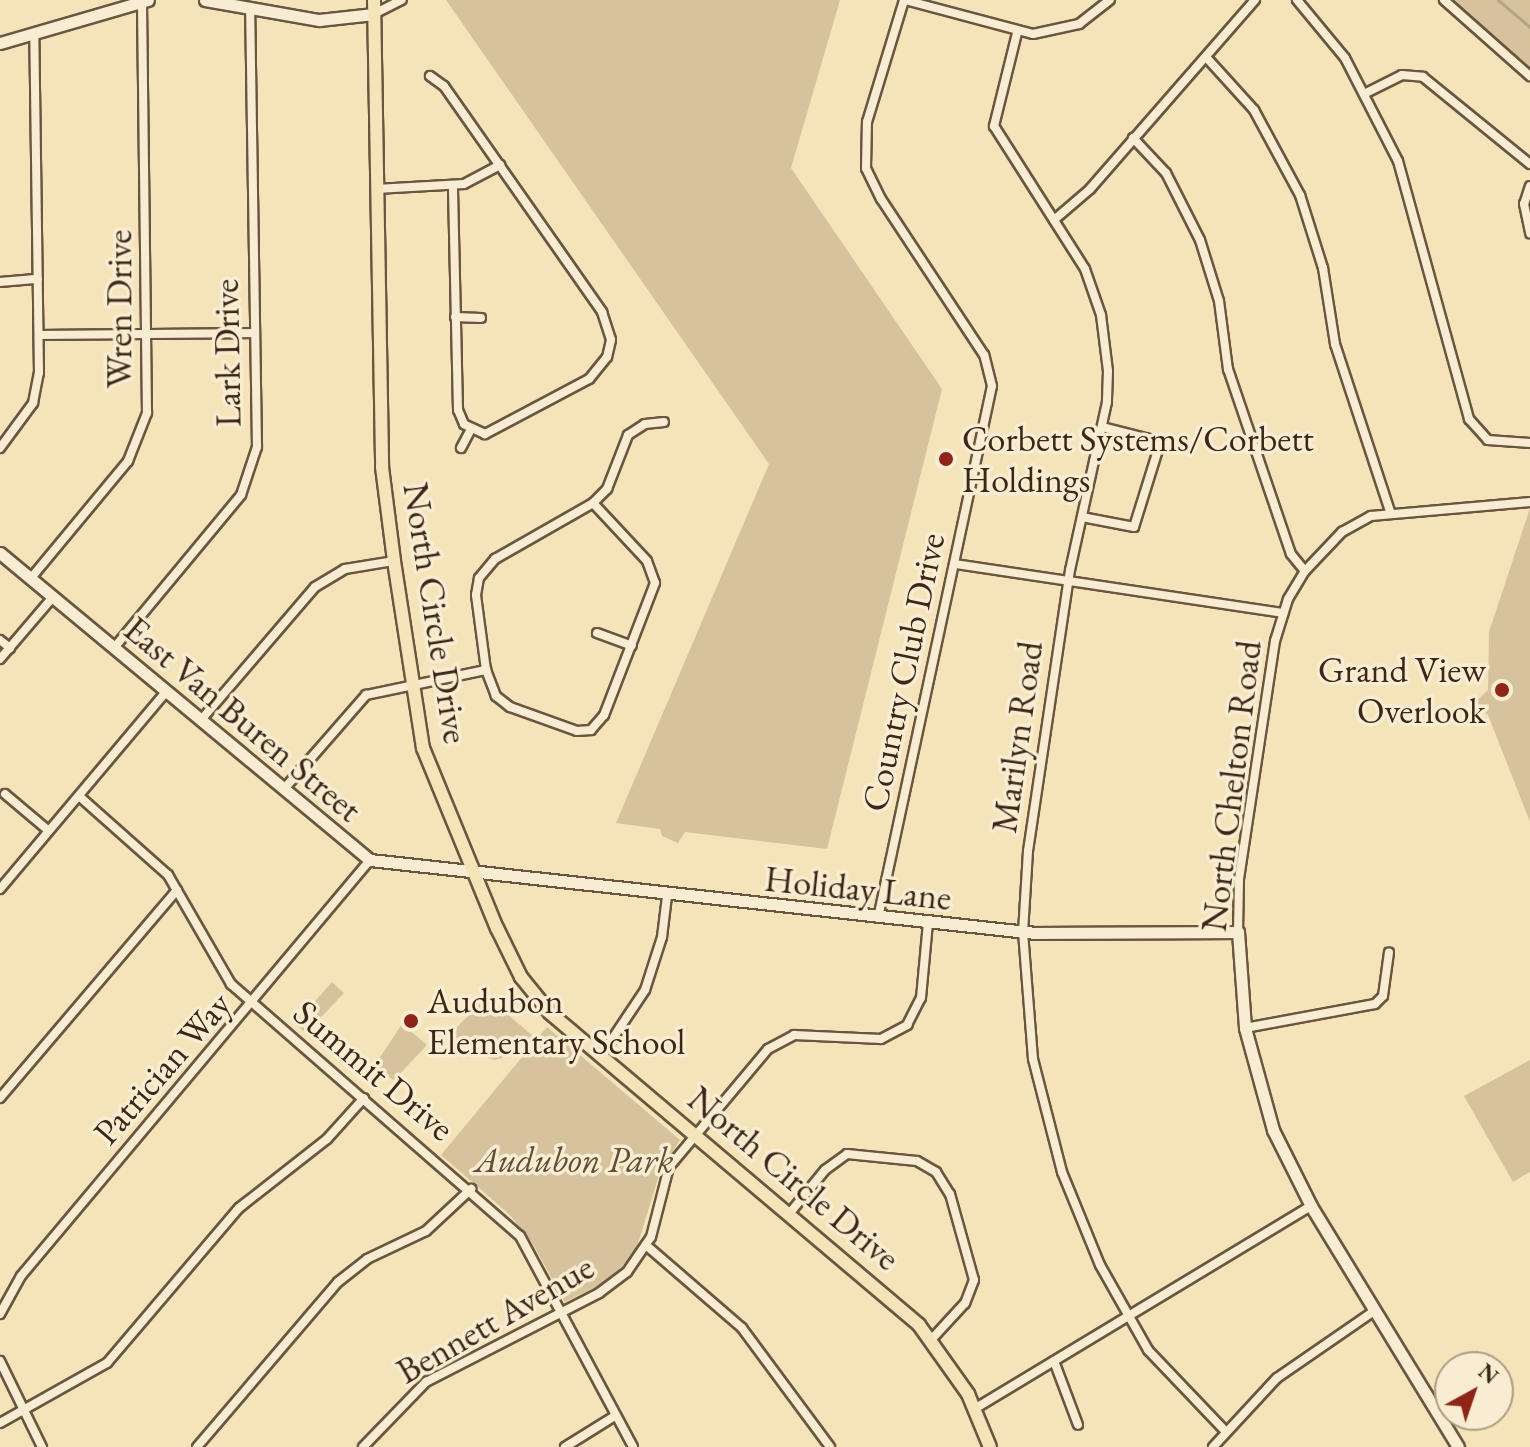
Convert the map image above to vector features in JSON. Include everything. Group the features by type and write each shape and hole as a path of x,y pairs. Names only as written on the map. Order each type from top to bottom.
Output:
{"main road":[{"name":"North Circle Drive","path":"374,0 382,467 423,748 475,876 521,977 550,1013 789,1214 931,1340 976,1408 990,1447"}],"street":[{"path":"0,43 145,0"},
{"name":"Wren Drive","path":"31,578 136,447 147,413 145,0"},
{"path":"205,0 319,20 374,14 402,0"},
{"path":"905,0 1017,33 1068,29 1110,0"},
{"name":"Country Club Drive","path":"878,918 991,397 991,374 984,355 875,189 864,156 867,122 905,0"},
{"path":"1054,220 1090,189 1255,0"},
{"path":"1297,0 1366,93 1411,198 1469,419 1488,440 1530,443"},
{"path":"1444,0 1530,76"},
{"name":"Lark Drive","path":"114,648 248,480 257,447 250,8"},
{"name":"Marilyn Road","path":"1017,33 994,126 1085,269 1101,315 1108,371 1102,427 1068,582 1031,827 1023,932 1029,1029 1044,1111 1074,1204 1128,1317 1173,1381 1226,1432"},
{"path":"0,448 33,403 41,335 34,34"},
{"path":"1206,57 1254,110 1300,195 1323,268 1335,344 1390,511"},
{"path":"1366,93 1402,75 1423,77 1530,164"},
{"path":"430,76 444,86 602,312 611,348 589,379 501,429 485,434 471,429 458,410 453,186"},
{"path":"1133,138 1166,173 1200,240 1219,301 1228,369 1291,554 1305,571"},
{"path":"376,189 453,186 479,180 500,165"},
{"path":"1530,186 1524,204 1530,233"},
{"path":"0,282 38,279"},
{"path":"455,317 481,318"},
{"path":"41,335 255,333"},
{"path":"593,503 647,561 654,576 653,598 593,735 570,730 510,707 496,696 486,670 476,595 483,571 593,503 607,489 628,435 645,424 664,422"},
{"path":"1082,517 1134,527 1157,445 1102,427"},
{"path":"461,448 471,429"},
{"name":"North Chelton Road","path":"1458,1447 1311,1206 1273,1130 1245,1028 1238,932 1249,801 1283,613 1305,571 1342,532 1390,511 1530,502"},
{"name":"East Van Buren Street","path":"0,553 370,860 475,876"},
{"path":"201,720 315,587 345,569 394,561"},
{"path":"955,564 1283,613"},
{"path":"0,659 53,597"},
{"path":"597,633 632,646"},
{"path":"0,640 10,648"},
{"path":"284,789 356,703 379,689 486,670"},
{"path":"0,889 166,692"},
{"path":"5,794 49,831"},
{"name":"Summit Drive","path":"79,796 158,863 177,890 217,967 253,1005 471,1189 520,1236 613,1417 633,1447"},
{"name":"Patrician Way","path":"0,1314 21,1276 253,1005 370,860"},
{"name":"Holiday Lane","path":"475,876 1023,932 1238,932"},
{"path":"0,1098 177,890"},
{"path":"601,1056 645,990 662,937 667,896"},
{"name":"Bennett Avenue","path":"363,1447 414,1390 610,1286 647,1246 665,1175 695,1134 776,1043 802,1035 881,1039 907,1025 921,998 928,923"},
{"path":"1245,1028 1375,1004 1383,996 1389,952"},
{"path":"0,1423 107,1363 239,1208 327,1139 364,1098"},
{"path":"789,1214 825,1170 847,1154 917,1161 936,1172 950,1194 974,1280 965,1303 931,1340"},
{"path":"197,1447 338,1282 367,1259 426,1231 471,1189"},
{"path":"976,1408 1311,1206"},
{"path":"647,1246 742,1328 830,1447"},
{"path":"1213,1447 1277,1378 1374,1311"},
{"path":"0,1361 42,1447"},
{"path":"1054,1361 1078,1425"},
{"path":"565,1447 613,1417"}],"green space":[{"path":"446,0 840,0 791,168 942,389 827,849 685,832 678,843 662,836 660,829 616,823 769,464"},
{"path":"1446,0 1530,0 1530,73"},
{"path":"1530,508 1530,822 1488,715 1475,702 1488,690 1489,632"},
{"path":"332,982 344,993 306,1033 295,1024"},
{"path":"487,997 533,1036 511,1055 495,1060 467,1051 448,1036"},
{"path":"402,1024 427,1045 394,1080 373,1068"},
{"name":"Audubon Park","path":"547,1027 680,1140 660,1172 636,1250 611,1279 565,1302 531,1241 509,1214 441,1155"},
{"path":"1530,1060 1530,1172 1513,1182 1464,1096"}],"waterway":[{"path":"1498,0 1530,27"}],"place":[{"name":"Corbett Systems/Corbett Holdings","path":"946,459"},
{"name":"Grand View Overlook","path":"1502,690"},
{"name":"Audubon Elementary School","path":"411,1021"}]}
